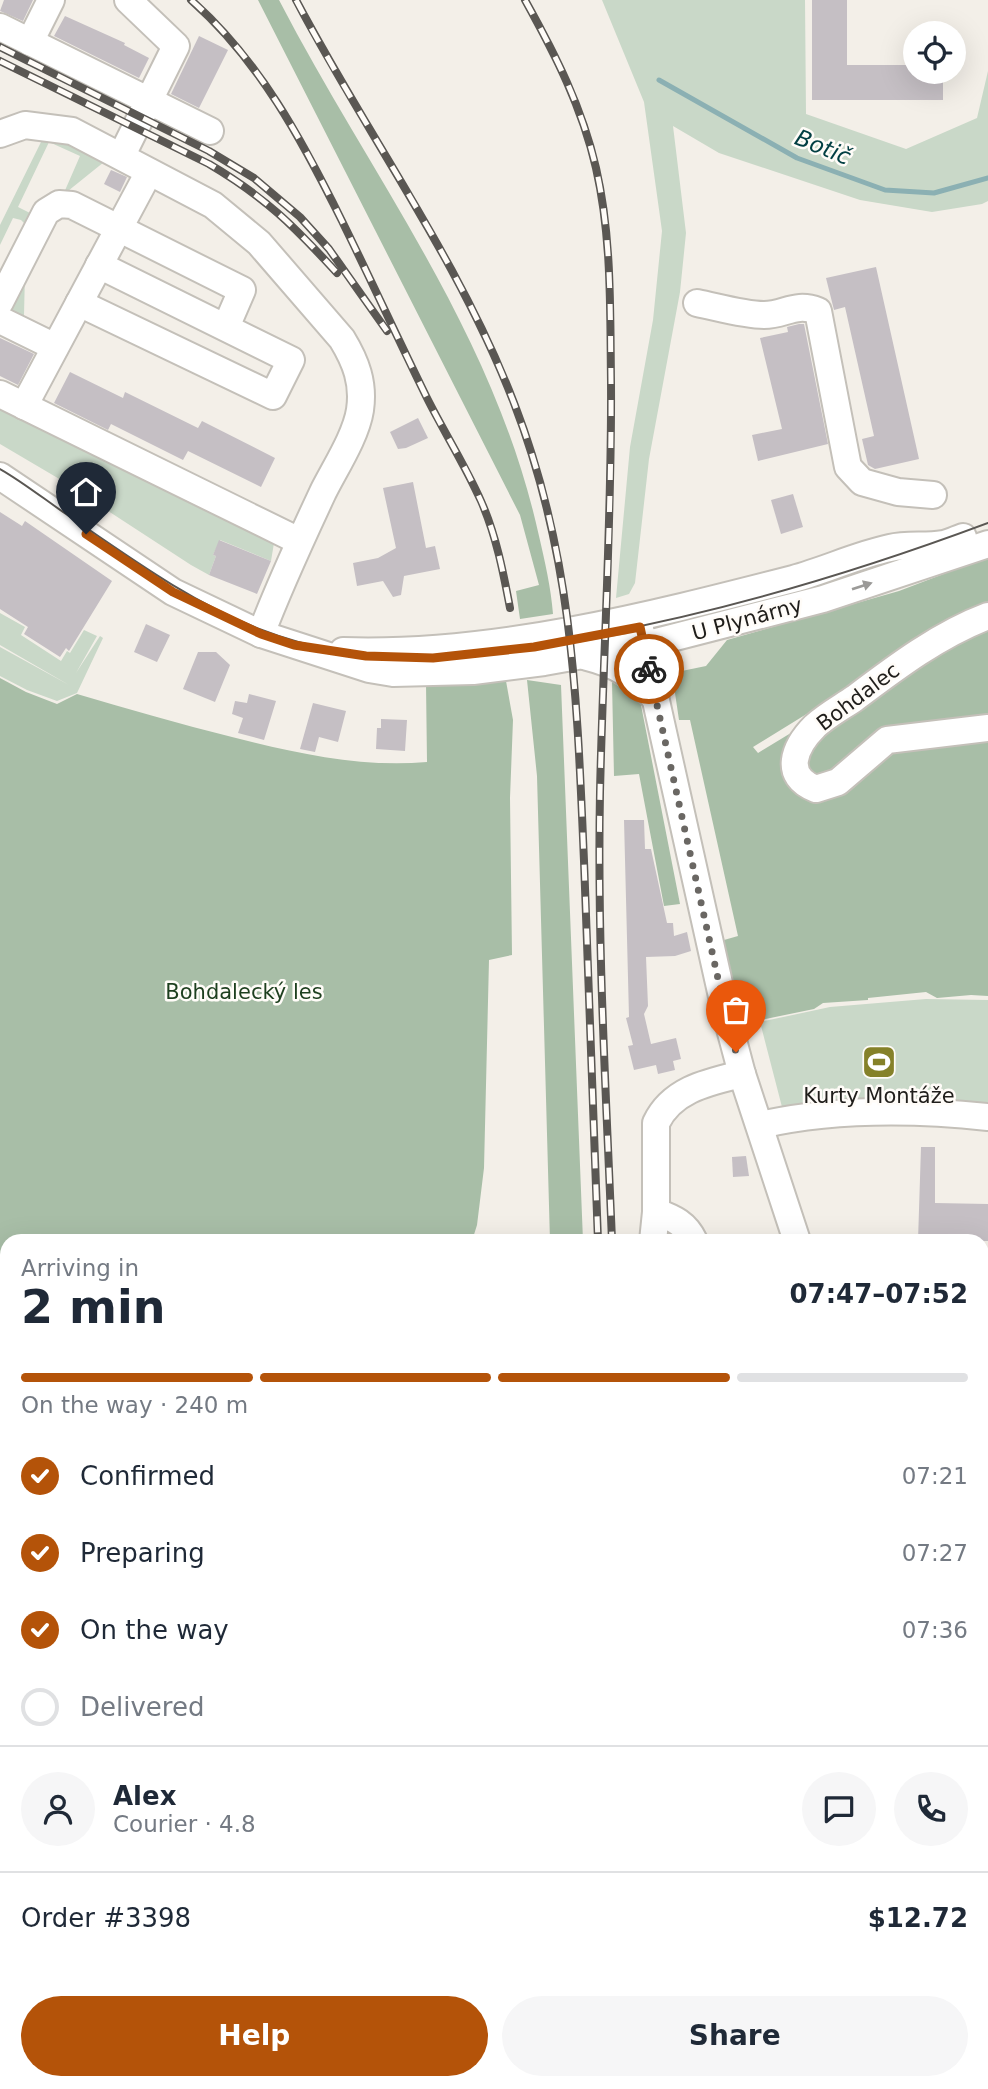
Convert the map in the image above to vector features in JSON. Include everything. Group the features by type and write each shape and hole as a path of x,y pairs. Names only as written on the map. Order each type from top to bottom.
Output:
{"street":[{"path":"30,42 51,0"},
{"path":"122,155 176,47 128,0"},
{"path":"0,27 210,131"},
{"path":"0,134 25,125 72,131 213,205 260,243 342,339 358,368 361,401 355,427 299,541 261,634"},
{"path":"24,406 149,172"},
{"path":"0,302 46,212 59,204 72,205 242,290 226,327"},
{"path":"79,303 273,396 290,360 99,265"},
{"path":"697,303 765,315 794,307 808,307 818,311 848,467 862,482 898,492 933,495"},
{"path":"0,320 55,347"},
{"path":"0,394 299,541"},
{"name":"U Plynárny","path":"0,477 173,592 261,634 369,670 393,673 473,671 582,656 640,629"},
{"path":"795,1234 742,1073 725,1010 640,629 808,585 928,545 943,544 988,529"},
{"name":"U Plynárny","path":"294,645 366,656 433,658 534,647 640,629 713,629 823,599 988,544"},
{"name":"Bohdalec","path":"988,615 913,655 815,727 795,756 795,773 802,784 816,789 838,782 887,740 988,728"},
{"path":"582,656 610,663 633,676 655,698"},
{"path":"654,1234 656,1123 662,1110 675,1098 703,1084 742,1073"},
{"path":"760,1125 794,1117 858,1111 988,1117"},
{"path":"656,1212 688,1228 691,1234"}],"green space":[{"path":"258,0 279,0 462,324 493,392 519,462 539,536 553,614 520,619 516,591 539,585 520,515"},
{"path":"602,0 805,0 806,114 906,149 977,118 988,71 988,201 982,204 932,212 860,200 719,153 673,126 686,233 680,292 649,459 635,583 629,594 616,598 630,447 653,320 662,231 644,102"},
{"path":"42,140 65,140 104,162 63,195 80,156 49,142 18,207 30,213 25,224 13,218 0,245 0,225"},
{"path":"25,273 24,315 22,318 0,308"},
{"path":"0,402 274,543 271,561 220,540 213,555 216,556 209,575 191,565 0,444"},
{"path":"988,557 988,610 912,649 753,747 758,753 842,702 809,727 802,788 886,748 988,732 988,996 937,998 926,992 823,1003 814,1009 746,1023 728,964 724,940 738,936 690,720 679,720 672,673 706,666 727,640 899,591"},
{"path":"0,613 25,627 21,635 61,661 67,651 70,653 84,630 97,636 76,673 100,636 103,638 77,693 57,701 0,676 0,647 69,685 0,645"},
{"path":"988,619 988,721 945,730 829,779 809,779 802,749"},
{"name":"Bohdalecký les","path":"0,678 57,704 77,694 256,743 304,754 378,763 427,762 426,684 506,681 513,720 510,798 512,955 489,960 484,1168 474,1234 0,1234"},
{"path":"527,680 561,685 583,1234 550,1234 537,776"},
{"path":"612,682 640,700 680,904 664,906 639,774 614,776"},
{"name":"Kurty Montáže","path":"926,999 988,1000 988,1108 841,1103 782,1107 760,1022 830,1007"}],"building":[{"path":"4,0 33,0 23,21 0,11"},
{"path":"812,0 847,0 847,65 903,65 903,84 943,84 943,100 812,100"},
{"path":"65,16 125,43 124,45 149,58 139,78 54,36"},
{"path":"199,36 228,50 199,108 171,94"},
{"path":"111,170 127,177 120,192 104,184"},
{"path":"876,267 919,459 875,469 868,465 862,439 874,436 845,307 834,310 826,278"},
{"path":"804,324 828,444 758,461 752,435 782,429 760,338 788,332 787,327"},
{"path":"0,338 34,354 18,385 0,376"},
{"path":"70,372 123,398 125,392 198,428 202,421 275,458 261,487 188,451 183,460 111,424 108,430 54,403"},
{"path":"418,418 428,438 398,449 390,432"},
{"path":"413,482 426,548 435,546 440,569 404,576 401,595 393,597 383,581 357,586 353,563 378,558 396,548 383,488"},
{"path":"793,494 803,527 781,534 771,500"},
{"path":"0,512 22,526 25,521 112,581 69,651 66,648 60,657 24,634 28,627 0,609"},
{"path":"219,540 271,561 257,594 209,575"},
{"path":"146,624 170,635 157,662 134,652"},
{"path":"198,652 216,652 230,665 215,702 183,689"},
{"path":"249,694 276,701 264,740 238,733 243,718 232,714 235,701 247,703"},
{"path":"313,703 346,711 338,742 319,737 315,752 300,749"},
{"path":"381,719 407,720 405,751 376,749 377,728 381,728"},
{"path":"624,820 644,820 645,849 651,849 667,923 673,923 674,936 687,932 691,951 675,956 646,957 648,1006 644,1014 651,1044 676,1038 681,1059 673,1061 675,1070 658,1074 656,1065 634,1070 628,1046 633,1045 626,1018 629,1017"},
{"path":"921,1147 935,1147 935,1203 988,1204 988,1234 918,1234"},
{"path":"746,1156 749,1176 733,1177 732,1157"}],"waterway":[{"name":"Botič","path":"659,80 797,158 885,190 934,193 988,178"}],"tram line":[{"path":"0,469 161,578 235,619 304,644 389,656 431,657 515,649 651,624 797,587 988,523"}],"railway":[{"path":"191,0 216,24 259,75 311,161 427,398 481,501 495,540 510,608"},
{"path":"296,0 467,299 514,403 534,460 549,516 568,629 578,743 598,1234"},
{"path":"525,0 557,61 583,124 596,168 608,247 611,433 599,848 612,1234"},
{"path":"0,47 209,151 254,178 300,217 329,249 387,331"},
{"path":"0,61 229,176 278,213 337,273"}],"way so far":[{"path":"649,669 736,1052"}],"place":[{"name":"Kurty Montáže","path":"879,1062"}],"route":[{"path":"86,534 173,592 261,634 294,645 366,656 433,658 534,647 640,627 649,669"}]}
